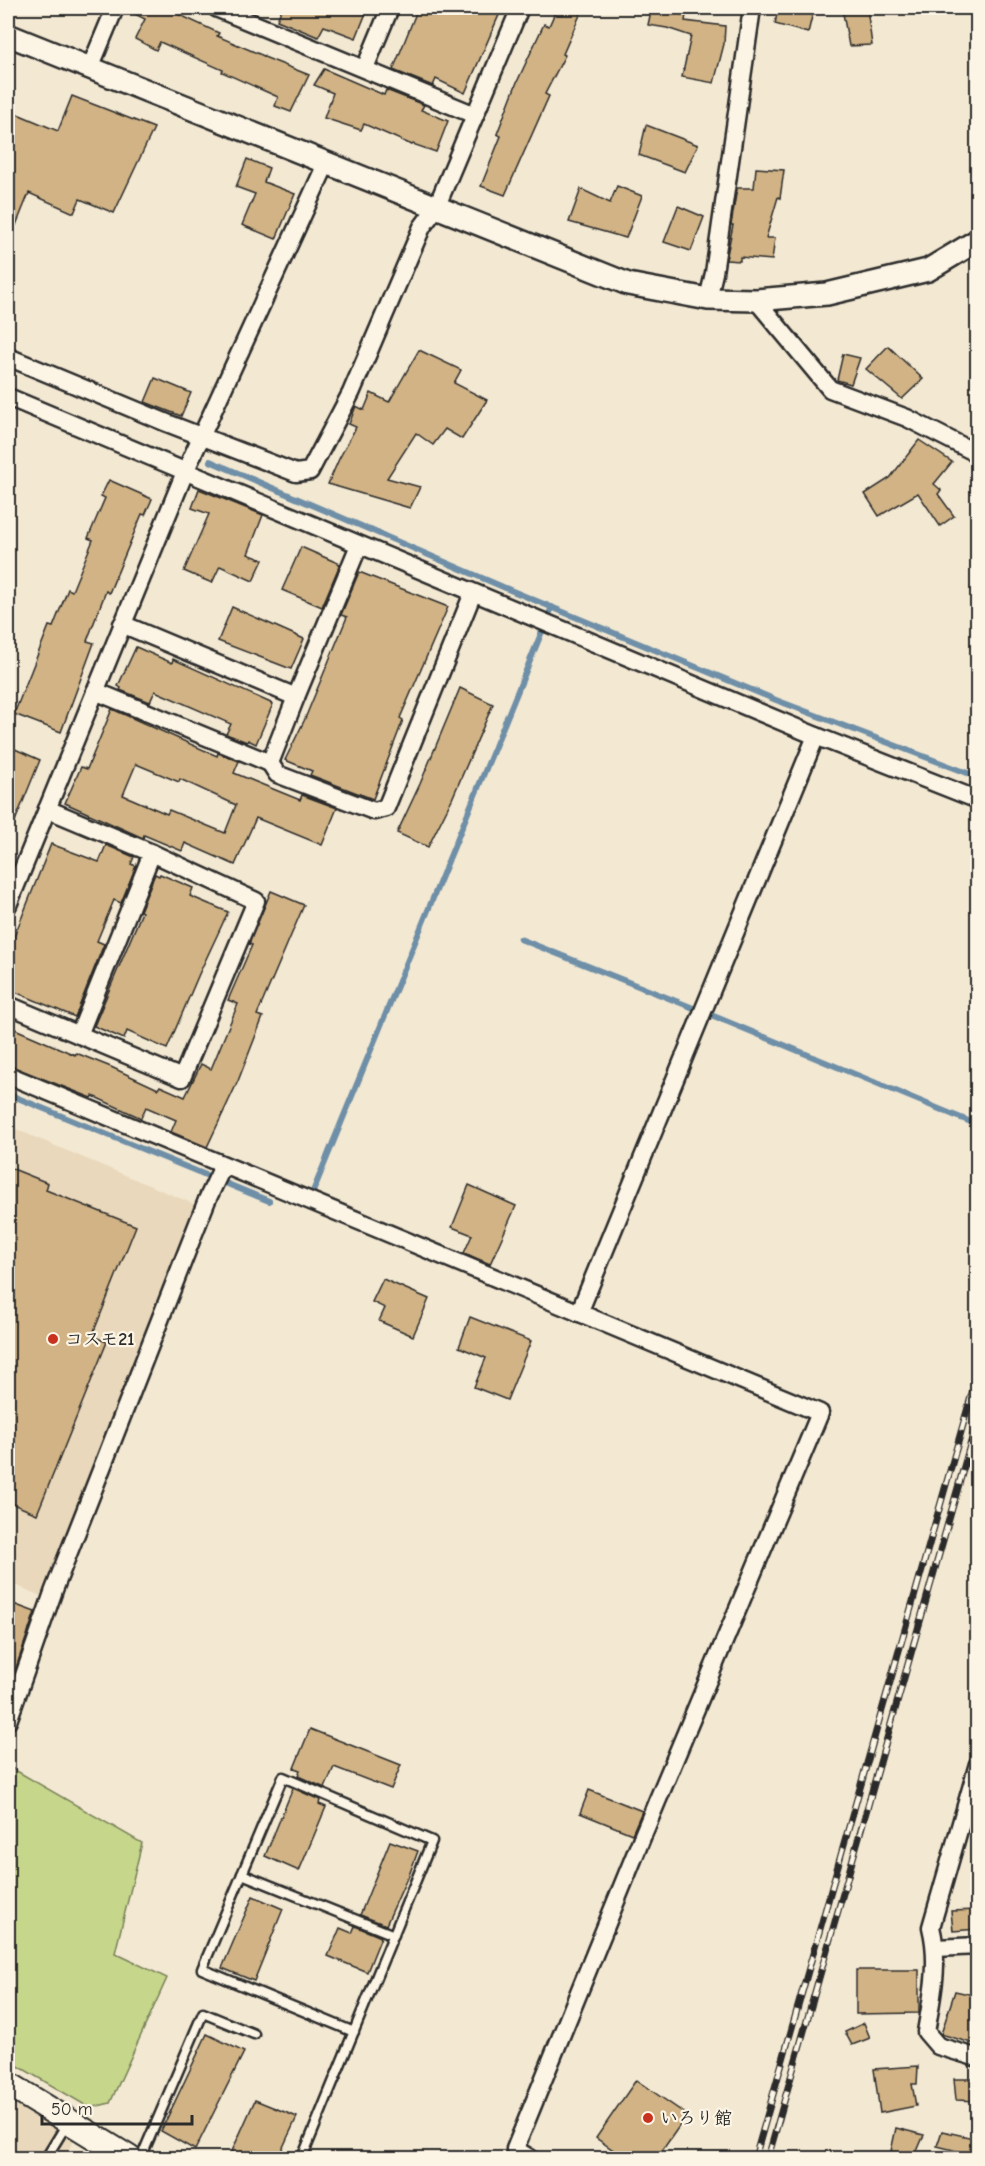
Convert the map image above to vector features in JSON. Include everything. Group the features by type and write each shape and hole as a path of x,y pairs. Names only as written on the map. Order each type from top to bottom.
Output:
{"main road":[{"path":"8,2084 129,2158"}],"street":[{"path":"90,68 116,8"},
{"path":"216,8 251,14 365,68 475,115"},
{"path":"365,68 390,8"},
{"path":"8,357 296,473 310,471 351,393 422,227 436,208 520,8"},
{"path":"708,299 714,273 752,8"},
{"path":"8,35 628,284 708,299 756,300 827,294 928,270 978,240"},
{"path":"8,905 185,472 326,164"},
{"path":"756,300 830,389 907,418 978,454"},
{"path":"8,397 816,736 978,800"},
{"path":"270,764 359,545"},
{"path":"95,691 270,764 276,774 374,811 386,808 473,593"},
{"path":"122,624 296,697"},
{"path":"579,1313 816,736"},
{"path":"8,1005 182,1078 256,901 152,853 47,809"},
{"path":"79,1035 152,853"},
{"path":"8,1076 820,1413 643,1835 515,2149 530,2158"},
{"path":"8,1721 54,1590 207,1200 224,1166"},
{"path":"978,1764 931,1927 936,1948 934,1984 926,2032 938,2046 978,2058"},
{"path":"936,1948 978,1946"}],"lane":[{"path":"302,2158 432,1841 282,1778 202,1969 354,2031"},
{"path":"242,1874 394,1935"},
{"path":"141,2158 203,2013 254,2034"},
{"path":"46,2158 68,2121"}],"shaded area":[{"path":"8,1126 196,1205 41,1596 8,1582"},
{"path":"8,2095 77,2136 63,2158 8,2158"}],"green space":[{"path":"8,1766 142,1843 115,1953 167,1978 110,2103 90,2108 8,2060"}],"building":[{"path":"125,8 165,8 219,33 217,36 309,75 291,112 275,106 278,97 222,72 223,70 160,42 156,50 135,39 145,19"},
{"path":"282,8 368,8 356,38 324,26 318,37 277,20"},
{"path":"418,8 484,8 499,15 465,93 436,79 433,86 393,70"},
{"path":"557,8 583,8 563,54 565,55 545,94 549,96 505,195 481,186 501,136 497,134 517,82 544,24 549,26"},
{"path":"778,8 814,8 808,33 775,24"},
{"path":"842,8 867,8 872,45 849,46"},
{"path":"651,11 686,15 685,21 725,26 724,44 714,83 682,77 691,36 667,28 648,25"},
{"path":"324,69 384,95 386,90 424,105 421,110 448,121 436,152 412,145 364,124 361,130 324,118 333,93 314,85"},
{"path":"72,96 154,128 114,213 80,199 74,213 29,193 8,245 8,110 58,131"},
{"path":"646,125 698,145 685,172 639,155"},
{"path":"247,159 269,168 264,182 295,194 276,239 242,225 255,194 236,187"},
{"path":"756,168 784,170 780,198 778,197 766,238 775,238 772,260 740,257 740,261 726,260 737,188 754,188"},
{"path":"617,186 642,196 626,238 569,222 581,189 610,203"},
{"path":"678,206 704,217 691,251 664,242"},
{"path":"888,346 923,379 902,399 866,369"},
{"path":"419,350 461,370 454,383 487,400 462,439 445,429 433,445 416,433 387,478 420,487 410,508 328,484 356,427 349,424 356,406 364,410 371,393 389,402"},
{"path":"843,354 860,358 851,384 837,380"},
{"path":"155,378 191,393 181,416 145,402"},
{"path":"919,440 952,462 934,484 941,490 938,494 954,516 940,526 918,493 879,516 865,494 890,478"},
{"path":"109,480 152,499 145,515 142,514 109,593 106,591 87,641 94,643 61,732 14,714 49,626 53,627 68,589 72,591 93,540 88,538 105,498 101,496"},
{"path":"199,489 263,515 248,554 263,560 253,581 220,566 212,583 184,571 209,514 192,508"},
{"path":"301,547 340,564 322,607 282,590"},
{"path":"359,572 448,607 400,718 403,720 373,799 310,775 312,771 285,760 304,721 347,617 341,615"},
{"path":"232,607 304,639 291,669 218,641"},
{"path":"136,647 172,663 173,659 273,704 256,744 226,734 231,724 155,691 150,702 120,690 118,686"},
{"path":"460,688 493,704 452,799 428,847 397,833"},
{"path":"112,709 217,756 218,753 239,761 234,773 300,800 302,795 337,808 322,845 256,818 235,865 185,843 182,851 144,835 143,838 65,803 81,767 87,769","holes":["136,764 179,782 180,779 236,805 225,833 169,810 167,814 123,795"]},
{"path":"8,746 40,760 9,836 8,836"},
{"path":"51,844 99,862 106,845 134,857 131,864 136,866 121,903 114,900 97,941 104,944 75,1017 8,989 8,940 12,942"},
{"path":"155,874 193,888 190,896 228,912 167,1049 127,1031 124,1039 94,1026 142,912 140,911"},
{"path":"271,891 304,905 257,1015 263,1017 238,1081 207,1147 171,1132 176,1120 146,1107 141,1118 93,1096 92,1098 8,1065 8,1026 75,1055 76,1053 111,1067 158,1089 160,1086 185,1097 201,1064 211,1069 238,1004 228,1000 252,945 249,944"},
{"name":"コスモ21","path":"8,1167 48,1183 46,1190 136,1226 92,1336 107,1342 37,1514 8,1502"},
{"path":"469,1185 516,1206 490,1264 464,1253 472,1235 452,1227"},
{"path":"383,1279 429,1299 413,1336 379,1321 385,1308 372,1302"},
{"path":"470,1317 531,1341 507,1400 474,1387 486,1358 459,1347"},
{"path":"8,1602 35,1612 8,1691"},
{"path":"310,1729 401,1765 391,1789 334,1767 325,1788 298,1776 300,1770 294,1768"},
{"path":"293,1788 320,1800 319,1804 326,1807 299,1871 265,1856"},
{"path":"589,1790 642,1811 632,1834 580,1813"},
{"path":"390,1841 418,1851 386,1925 360,1915"},
{"path":"253,1896 283,1909 254,1981 222,1968"},
{"path":"978,1910 978,1929 953,1931 951,1911"},
{"path":"355,1926 381,1937 367,1972 328,1956 340,1928 352,1933"},
{"path":"856,1970 919,1970 919,2013 856,2014"},
{"path":"955,1991 978,1996 978,2045 941,2034"},
{"path":"864,2023 870,2038 852,2045 845,2032"},
{"path":"207,2034 244,2052 195,2150 161,2131"},
{"path":"918,2066 917,2084 912,2084 916,2106 880,2113 874,2069"},
{"path":"954,2079 978,2079 978,2101 956,2100"},
{"name":"いろり館","path":"636,2080 687,2115 657,2158 625,2158 596,2138"},
{"path":"255,2100 297,2117 278,2158 229,2158"},
{"path":"896,2128 924,2135 914,2158 891,2151"},
{"path":"942,2131 978,2139 978,2156 937,2146"}],"waterway":[{"path":"210,461 510,590 776,700 978,777"},
{"path":"312,1194 552,607"},
{"path":"520,939 978,1125"},
{"path":"8,1094 269,1201"}],"railway":[{"path":"755,2158 978,1372"},
{"path":"768,2158 978,1417"}],"place":[{"name":"コスモ21","path":"53,1339"},
{"name":"いろり館","path":"648,2118"}]}
